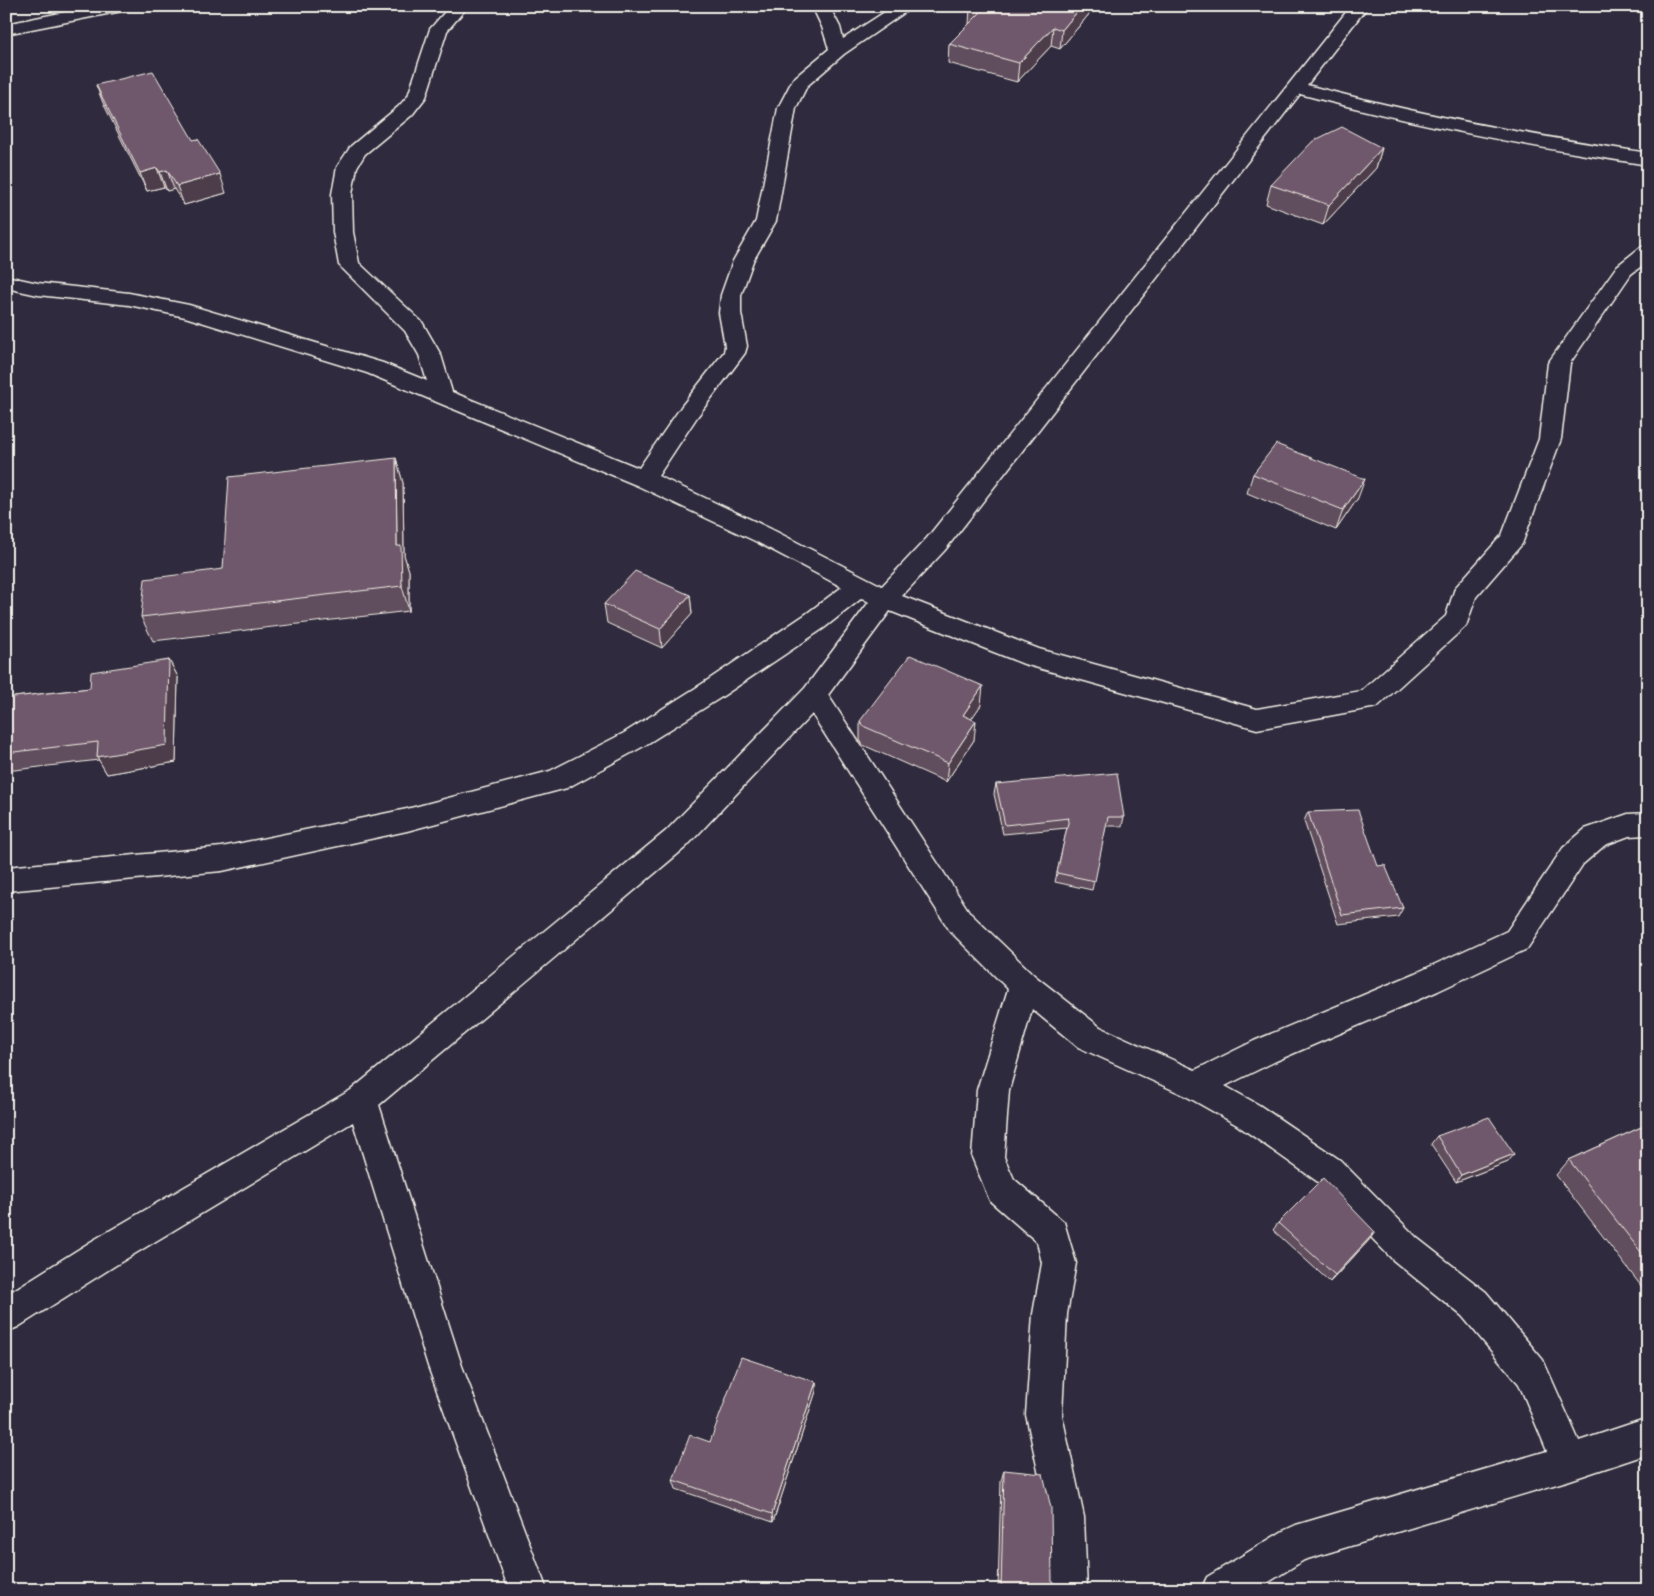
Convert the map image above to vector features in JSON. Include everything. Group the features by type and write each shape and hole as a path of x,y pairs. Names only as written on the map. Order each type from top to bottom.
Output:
{"street":[{"path":"6,28 122,6"},
{"path":"443,397 430,355 414,327 349,265 343,232 342,194 347,167 358,150 392,122 417,97 439,29 460,6"},
{"path":"820,6 831,27 838,50"},
{"path":"644,479 689,412 734,353 736,346 730,313 731,295 743,261 766,221 787,108 799,83 838,50 906,6"},
{"path":"6,1315 104,1253 362,1100 676,838 814,695 884,599 936,544 1360,6"},
{"path":"1295,87 1402,116 1542,144 1648,159"},
{"path":"6,282 38,288 129,299 189,311 375,368 644,479 763,535 884,599 1033,657 1258,719 1368,700 1457,620 1464,594 1513,538 1550,439 1559,363 1624,270 1648,251"},
{"path":"6,879 222,859 407,820 557,780 633,740 711,691 815,621 860,586"},
{"path":"814,695 960,922 1024,985 1089,1037 1195,1085 1248,1115 1329,1170 1406,1249 1474,1304 1531,1372 1570,1462"},
{"path":"1195,1085 1265,1050 1427,982 1517,940 1573,856 1595,837 1628,825 1648,824"},
{"path":"1024,985 993,1090 988,1157 1002,1190 1052,1233 1059,1263 1050,1314 1044,1415 1066,1517 1068,1590"},
{"path":"362,1100 445,1366 528,1590"},
{"path":"1220,1590 1296,1544 1570,1462 1648,1436"}],"building":[{"path":"971,6 1082,6 1062,30 1053,27 1019,63 949,44 983,10"},
{"path":"153,71 193,140 198,139 220,174 177,186 167,170 160,172 157,168 140,173 96,85"},
{"path":"1342,127 1382,148 1329,205 1271,185 1313,141"},
{"path":"1276,444 1365,479 1343,510 1253,474"},
{"path":"396,458 397,546 401,546 402,586 141,617 145,579 223,569 229,477"},
{"path":"635,571 690,595 660,629 604,604"},
{"path":"910,655 983,686 963,715 976,721 948,763 863,726 860,721"},
{"path":"169,660 167,745 97,757 98,742 6,753 6,698 90,688 91,672"},
{"path":"1117,773 1124,817 1108,817 1095,881 1057,873 1069,818 1005,825 996,784"},
{"path":"1358,810 1378,866 1385,865 1403,908 1342,915 1308,812"},
{"path":"1489,1117 1514,1154 1461,1175 1437,1136"},
{"path":"1648,1124 1648,1261 1569,1160"},
{"path":"1323,1178 1375,1232 1335,1275 1278,1223"},
{"path":"741,1357 816,1382 772,1514 673,1480 690,1435 710,1442"},
{"path":"1004,1470 1043,1474 1051,1508 1052,1582 1056,1584 1056,1590 1001,1590"}]}
